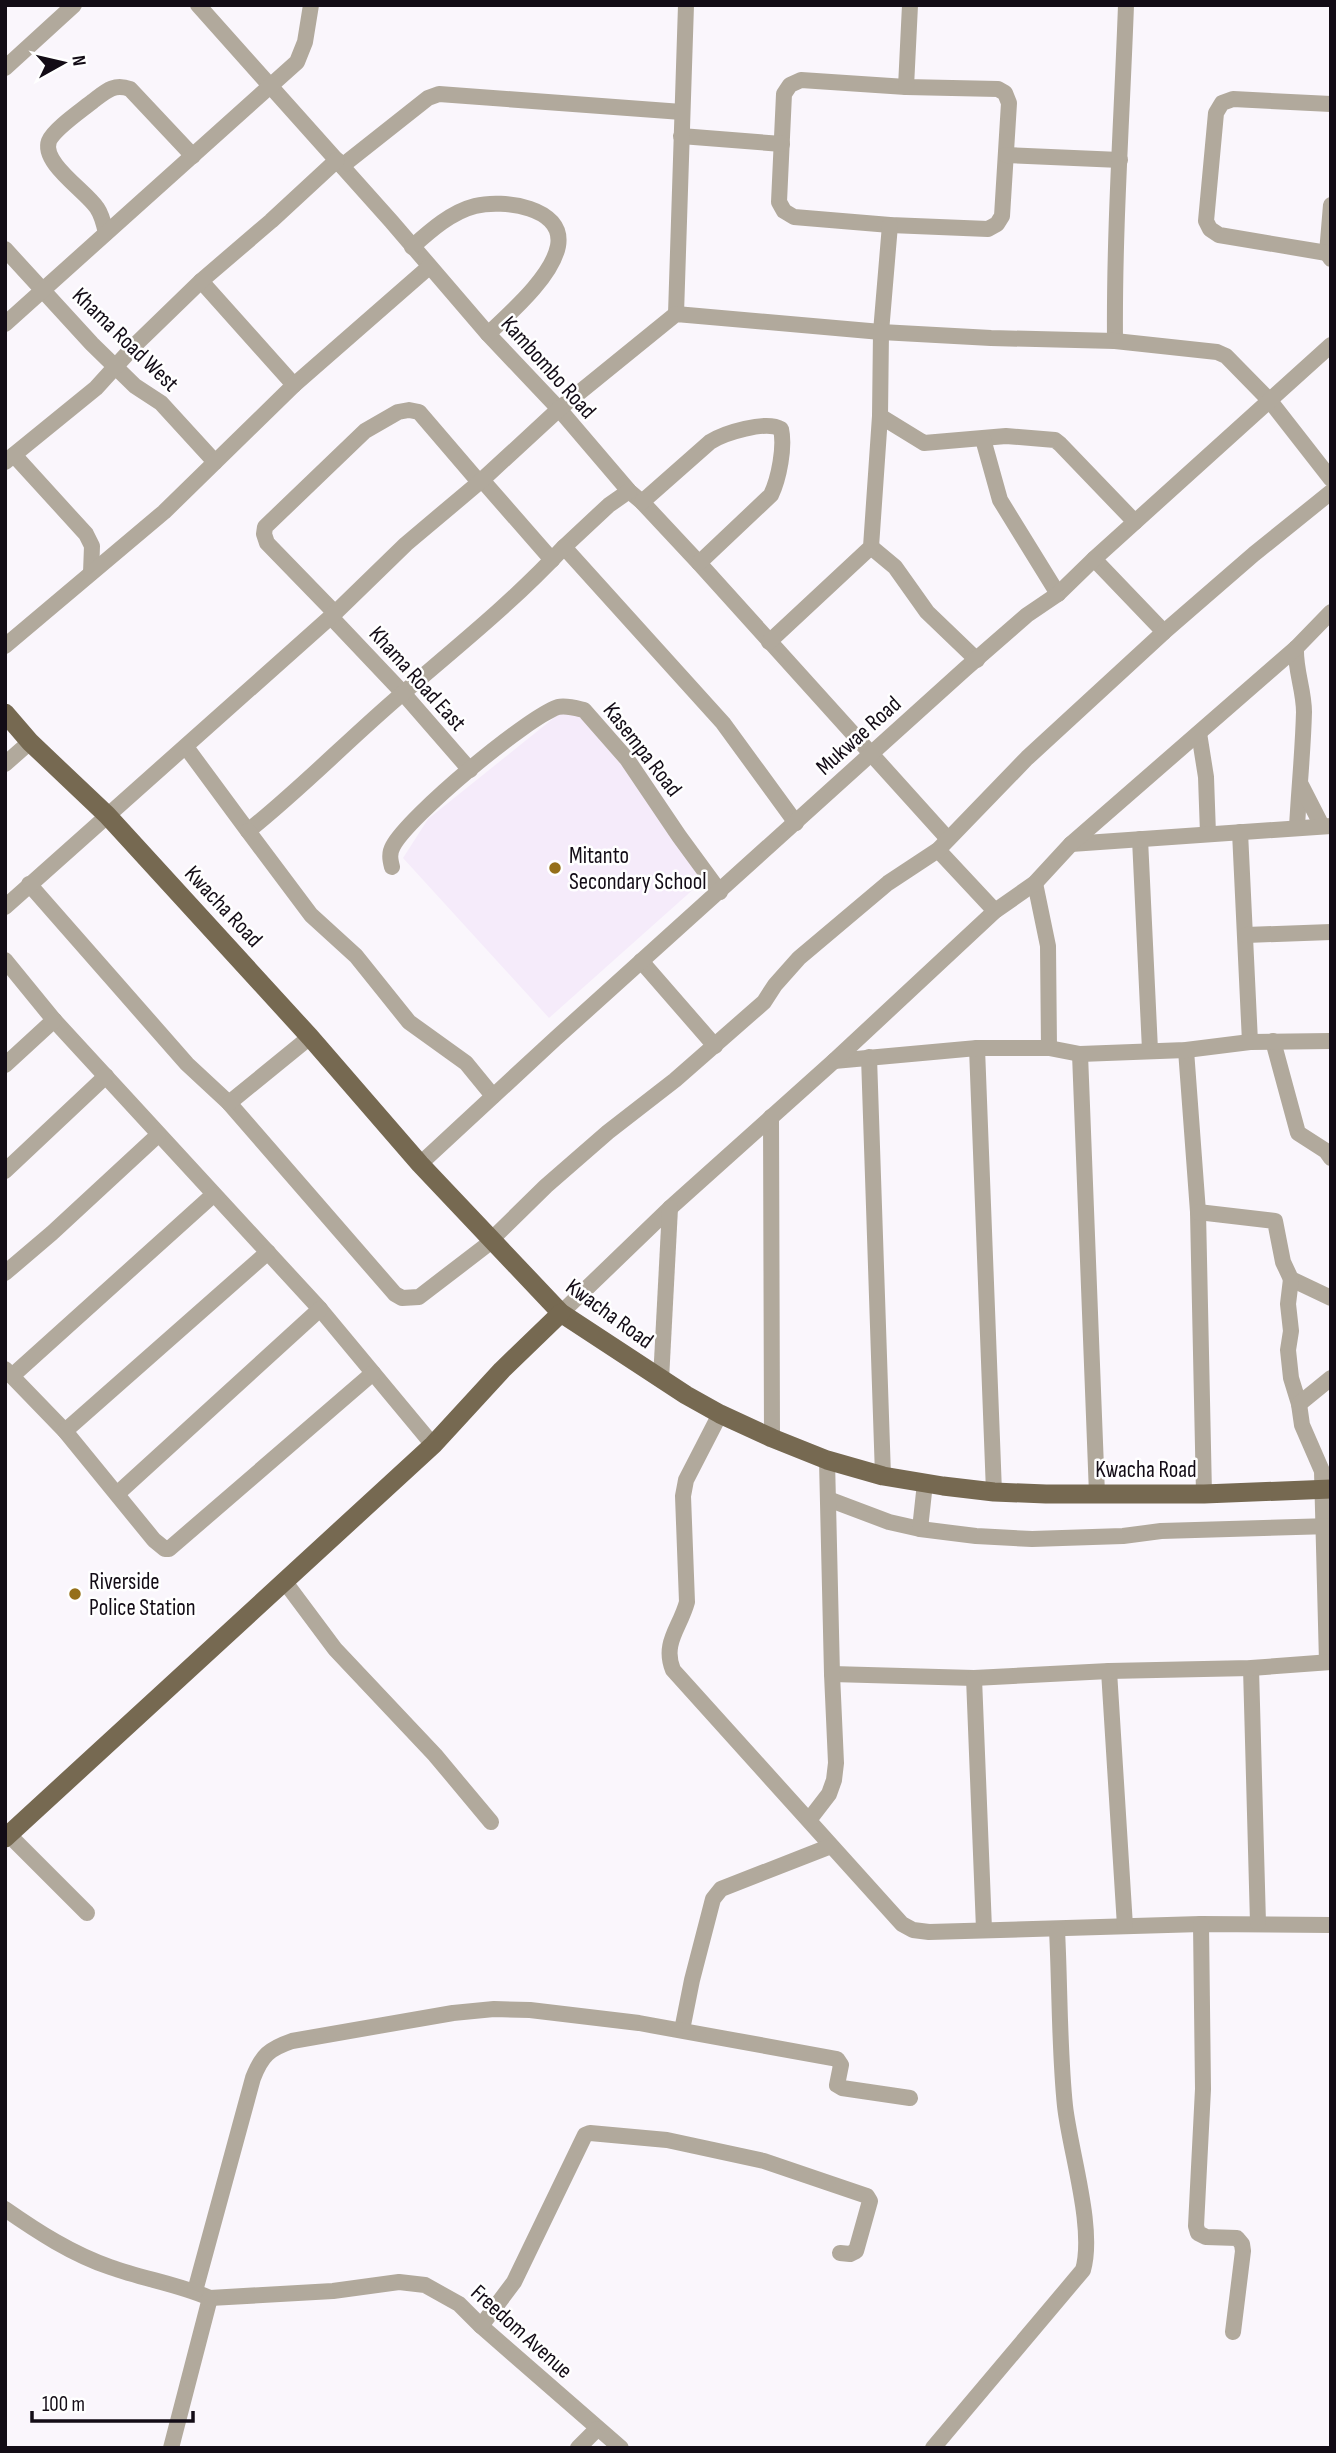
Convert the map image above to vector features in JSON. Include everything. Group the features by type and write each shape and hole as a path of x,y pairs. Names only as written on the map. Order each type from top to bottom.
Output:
{"main road":[{"name":"Kwacha Road","path":"5,713 30,742 107,815 310,1037 420,1164 561,1313 662,1380 720,1414 827,1460 883,1476 925,1483 994,1492 1097,1494 1204,1494 1327,1489"},
{"path":"7,1836 433,1444 502,1370 561,1313"}],"street":[{"path":"5,68 74,5"},
{"name":"Kambombo Road","path":"198,5 629,491 699,563 872,753 995,911"},
{"path":"5,324 297,62 305,42 311,5"},
{"path":"676,314 686,5"},
{"path":"906,87 909,5"},
{"path":"1115,341 1114,254 1126,5"},
{"path":"801,80 906,87 998,89 1005,93 1009,103 1006,155 1002,216 997,224 988,229 890,225 794,217 784,211 779,202 784,94 790,85 801,80"},
{"path":"106,233 97,206 52,161 47,149 50,138 79,112 109,88 121,86 130,89 193,156"},
{"path":"91,573 92,546 86,534 9,458 96,388 136,344 201,281 340,163 428,97 439,94 682,112"},
{"path":"1331,104 1233,99 1222,103 1216,113 1206,221 1210,229 1219,236 1329,256 1331,205"},
{"path":"681,136 782,144"},
{"path":"1006,155 1120,160"},
{"path":"412,247 440,224 473,206 491,203 519,207 539,212 552,219 558,230 558,247 546,270 528,295 488,334"},
{"path":"769,642 870,547 880,416 881,332 890,225"},
{"name":"Khama Road West","path":"5,249 92,344 135,386 160,403 215,462"},
{"path":"5,646 164,512 294,385 429,267"},
{"path":"201,281 294,385"},
{"path":"5,906 186,747 333,615 406,544 481,481 559,409 676,314 881,332 1115,341 1217,352 1226,356 1270,401 1331,479"},
{"name":"Mukwae Road","path":"420,1164 872,753 1027,615 1058,594 1331,345"},
{"name":"Khama Road East","path":"470,770 267,543 264,534 265,527 365,431 398,412 419,412 481,481"},
{"path":"880,416 924,443 1006,436 1048,439 1060,444 1135,522"},
{"path":"642,502 721,435 766,425 780,429 782,435 779,461 771,495 699,563"},
{"path":"983,439 999,500 1058,594"},
{"path":"481,481 552,560"},
{"path":"248,831 288,799 403,693 503,607 609,505 629,491"},
{"path":"29,884 187,1063 229,1103 402,1298 419,1297 492,1241 547,1186 608,1132 715,1046 764,1002 775,985 808,950 888,883 943,845 1027,758 1164,632 1331,492"},
{"path":"564,547 723,723 796,823"},
{"path":"870,547 895,566 927,611 976,660"},
{"path":"1094,559 1164,632"},
{"path":"561,1313 670,1208 834,1061 995,911 1035,883 1071,844 1296,648 1331,612"},
{"path":"1296,648 1304,710 1297,827"},
{"name":"Kasempa Road","path":"392,867 390,857 393,845 417,819 495,747 561,706 584,710 627,759 720,892"},
{"path":"1199,733 1206,777 1208,834"},
{"path":"5,764 30,742"},
{"path":"186,747 311,915 356,957 409,1022 466,1063 494,1096"},
{"path":"1071,844 1326,826 1300,783"},
{"path":"1240,832 1250,1042"},
{"path":"1140,839 1150,1051"},
{"path":"1035,883 1048,946 1049,1048"},
{"path":"1246,935 1331,932"},
{"path":"5,960 54,1020 320,1309 433,1444"},
{"path":"641,961 715,1046"},
{"path":"5,1065 54,1020"},
{"path":"229,1103 310,1037"},
{"path":"1273,1041 1298,1133 1326,1151 1331,1158"},
{"path":"834,1061 977,1048 1049,1048 1080,1054 1186,1050 1250,1042 1331,1041"},
{"path":"977,1048 994,1492"},
{"path":"1186,1050 1198,1212 1204,1494"},
{"path":"1080,1054 1097,1494"},
{"path":"869,1057 883,1476"},
{"path":"5,1171 106,1076"},
{"path":"771,1116 772,1438"},
{"path":"5,1273 158,1135"},
{"path":"213,1195 8,1372 65,1431 161,1548 169,1549 373,1373"},
{"path":"662,1380 670,1208"},
{"path":"832,1674 974,1678 1109,1671 1251,1668 1329,1662 1327,1489 1321,1467 1302,1425 1291,1377 1288,1304 1291,1279 1283,1262 1275,1221 1198,1212"},
{"path":"65,1431 268,1252"},
{"path":"1291,1279 1331,1298"},
{"path":"117,1494 320,1309"},
{"path":"1299,1404 1329,1378 1331,1360"},
{"path":"720,1414 686,1480 683,1496 687,1602 668,1645 668,1657 673,1670 902,1924 914,1930 929,1932 1200,1924 1331,1925"},
{"path":"809,1820 829,1794 836,1763 827,1460"},
{"path":"920,1529 925,1483"},
{"path":"828,1499 889,1522 976,1536 1032,1539 1123,1536 1161,1531 1327,1527"},
{"path":"285,1581 335,1649 435,1755 491,1822"},
{"path":"1251,1668 1258,1923"},
{"path":"1109,1671 1125,1926"},
{"path":"974,1678 984,1929"},
{"path":"7,1836 88,1913"},
{"path":"681,2030 713,1899 721,1889 831,1846"},
{"path":"1200,1924 1203,2089 1196,2226 1198,2233 1206,2237 1237,2238 1242,2244 1233,2332"},
{"path":"933,2448 1083,2270 1086,2260 1083,2211 1065,2106 1057,1930"},
{"path":"171,2448 253,2078 262,2058 274,2047 321,2035 453,2013 494,2009 559,2012 681,2030 837,2059 841,2065 836,2081 842,2088 910,2098"},
{"path":"481,2326 514,2282 585,2135 590,2133 667,2140 716,2150 764,2161 867,2196 870,2201 856,2251 850,2254 840,2253"},
{"name":"Freedom Avenue","path":"5,2209 79,2255 203,2295 333,2291 399,2282 425,2285 459,2304 621,2448"},
{"path":"578,2448 597,2429"}],"shaded area":[{"name":"Mitanto Secondary School","path":"560,713 579,715 593,723 706,878 549,1018 403,858 428,819"}],"place":[{"name":"Mitanto Secondary School","path":"555,868"},
{"name":"Riverside Police Station","path":"75,1594"}]}
